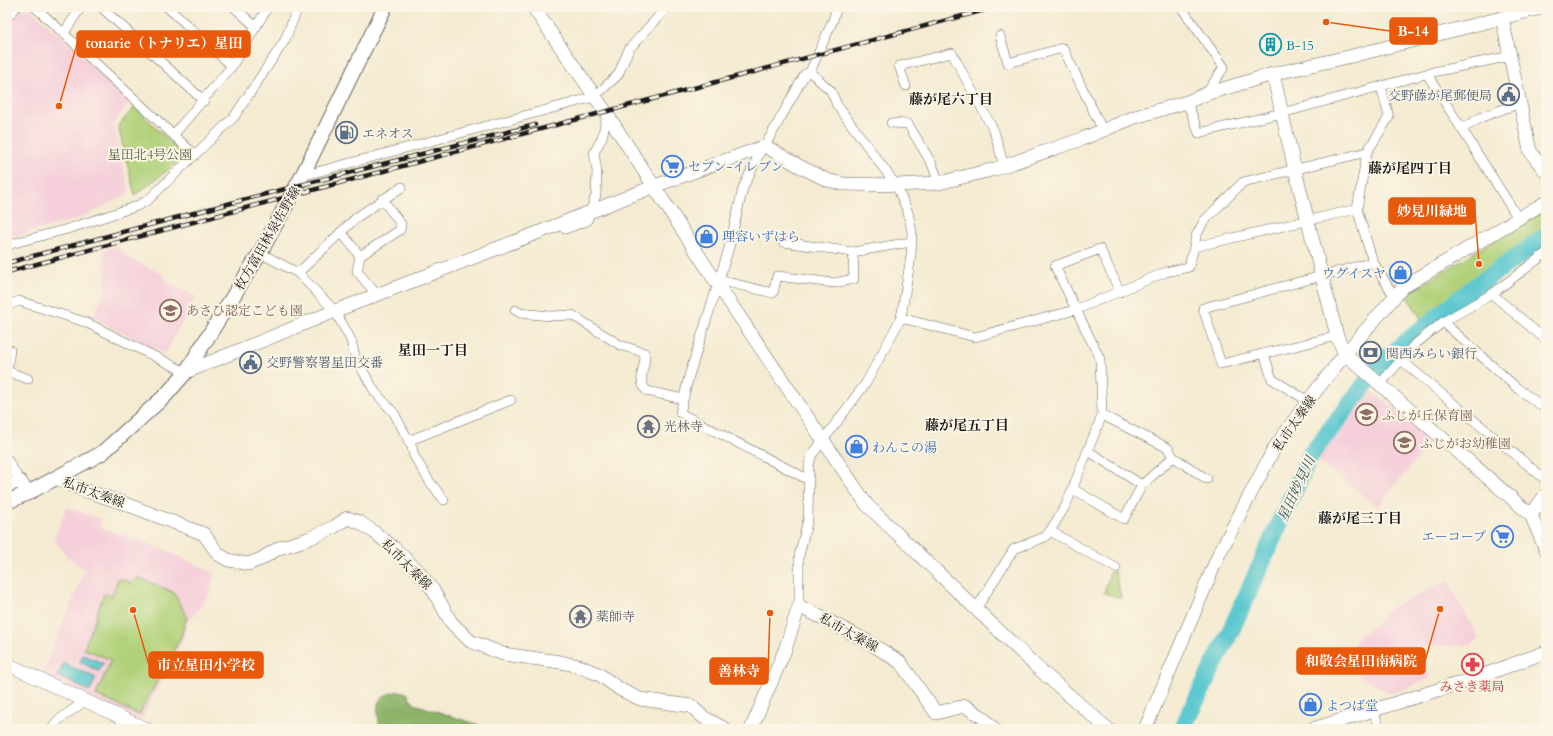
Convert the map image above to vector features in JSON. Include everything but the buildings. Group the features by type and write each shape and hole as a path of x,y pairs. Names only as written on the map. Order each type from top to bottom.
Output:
{"main road":[{"name":"枚方富田林泉佐野線","path":"7,502 28,493 102,453 166,395 186,372 260,253 302,176 385,7"}],"street":[{"path":"7,14 14,7"},
{"path":"35,7 195,155"},
{"path":"64,33 81,7"},
{"path":"101,7 204,101"},
{"path":"167,7 232,66"},
{"path":"234,7 256,27"},
{"path":"174,134 204,101 232,66 268,7"},
{"path":"7,245 71,228 137,206 148,200 234,118 284,40 298,7"},
{"path":"533,7 607,114 867,505 1040,670 1108,729"},
{"path":"302,176 594,97 618,75 629,49 667,7"},
{"path":"809,480 680,413 729,248 743,188 763,147 805,74 810,72 833,20 837,7"},
{"path":"1181,7 1224,67 1206,94"},
{"path":"7,306 19,302 85,322 186,372 334,311 590,213 655,186 763,147 826,180 842,184 896,185 939,183 1004,166 1082,139 1135,117 1273,74 1352,56 1545,7"},
{"path":"1502,18 1530,151 1546,172"},
{"path":"1000,36 1008,63 1063,48 1103,131"},
{"path":"906,86 899,66 952,53 994,131 1004,166"},
{"path":"1187,102 1199,133 1282,113 1427,74 1511,56"},
{"path":"751,729 785,650 800,606 799,556 808,519 809,464 812,455 866,383 901,318 911,256 912,232 908,212 896,185 837,105 831,91 810,72"},
{"path":"1273,74 1295,170 1337,336 1345,354 1531,515 1546,550"},
{"path":"1427,74 1463,128 1518,218"},
{"path":"1380,86 1389,117 1367,152 1357,209 1373,262 1394,296"},
{"path":"1463,128 1482,117 1520,103"},
{"path":"535,240 587,220 596,195 594,153 602,138 607,114"},
{"path":"891,122 908,124 932,164 939,183"},
{"path":"901,318 975,337 1075,310 1166,272 1189,267 1196,236 1204,221 1243,182 1367,152"},
{"path":"298,273 357,217 402,187"},
{"path":"377,295 357,271 360,256 400,230 401,224 382,199"},
{"name":"私市太秦線","path":"1145,729 1219,554 1275,447 1308,401 1345,354 1403,287 1546,202"},
{"path":"1194,248 1357,209"},
{"path":"341,232 360,256"},
{"path":"783,242 853,252 911,242"},
{"path":"976,609 1014,549 1045,537 1050,531 1066,505 1102,415 1100,359 1055,266 1100,249 1120,292"},
{"path":"719,283 773,293 777,276 834,283 854,279 853,252"},
{"path":"260,253 298,273 334,311 351,340 355,357 375,392 394,413 412,447 414,456 426,476 444,500"},
{"path":"1380,384 1414,344 1443,322 1492,294 1544,258"},
{"path":"1337,336 1221,364 1203,308 1373,262"},
{"path":"1492,294 1546,340"},
{"path":"515,310 520,313 550,316 572,315 620,345 644,353 645,358 641,380 643,387 647,391 683,399"},
{"path":"1443,322 1517,388 1546,409"},
{"path":"7,349 10,350 7,372 28,378"},
{"path":"1264,354 1272,379 1308,401"},
{"path":"1401,360 1546,480"},
{"path":"408,441 511,400"},
{"path":"1102,415 1168,448 1173,457 1207,479"},
{"path":"1088,451 1142,485"},
{"path":"1073,489 1124,519 1142,485 1173,457"},
{"path":"7,459 28,493"},
{"name":"私市太秦線","path":"56,478 81,490 123,503 204,534 218,554 228,560 248,564 261,559 279,548 308,539 334,527 347,518 359,522 394,548 416,570 433,590 451,622 470,641 503,654 579,666 600,675 622,690 640,699 691,706 703,717 725,729"},
{"path":"7,484 20,481"},
{"path":"1531,515 1546,494"},
{"path":"1050,531 1116,568"},
{"name":"私市太秦線","path":"800,606 865,640 900,662 936,713 965,706 982,717 994,729"},
{"path":"1313,729 1473,679 1546,653"},
{"path":"7,664 146,729"},
{"path":"52,729 57,721 85,701"},
{"path":"1373,710 1380,729"}],"shaded area":[{"path":"23,9 31,9 130,101 113,124 130,193 78,219 7,238 7,23"},
{"path":"117,245 128,258 166,276 166,281 196,297 165,354 92,318 106,289 103,250"},
{"path":"1371,391 1433,438 1378,507 1315,459 1362,395"},
{"path":"66,507 101,519 99,527 156,546 214,573 213,583 208,597 187,623 183,639 141,721 45,677 44,669 85,570 68,557 54,540"},
{"path":"1448,580 1479,639 1470,645 1422,647 1420,650 1430,679 1390,694 1340,663 1360,635 1378,623 1388,609"}],"green space":[{"name":"星田北4号公園","path":"135,107 185,157 135,195 118,126"},
{"path":"1546,208 1546,233 1422,320 1406,295"},
{"path":"1110,572 1115,572 1121,598 1104,593"},
{"path":"137,577 173,592 187,616 181,637 139,715 96,695 111,660 84,649 104,594 112,596 118,578 133,583"},
{"path":"400,691 407,693 414,704 491,729 380,729 378,703 385,696"}],"water":[{"path":"83,655 103,663 99,671 80,662"},
{"path":"64,663 96,678 90,691 57,676"}],"waterway":[{"name":"星田妙見川","path":"1182,729 1232,628 1311,454 1384,360 1469,291 1546,236"}],"railway":[{"path":"7,272 996,7"},
{"path":"7,263 250,198 535,125"}],"place":[{"name":"B-14","path":"1326,22"},
{"name":"B-15","path":"1271,45"},
{"name":"交野藤が尾郵便局","path":"1508,95"},
{"name":"tonarie（トナリエ）星田","path":"59,106"},
{"name":"エネオス","path":"346,133"},
{"name":"セブン-イレブン","path":"673,166"},
{"name":"理容いずはら","path":"707,236"},
{"name":"妙見川緑地","path":"1479,264"},
{"name":"ウグイスヤ","path":"1401,273"},
{"name":"あさひ認定こども園","path":"170,310"},
{"name":"関西みらい銀行","path":"1371,353"},
{"name":"交野警察署星田交番","path":"251,362"},
{"name":"ふじが丘保育園","path":"1366,415"},
{"name":"光林寺","path":"648,426"},
{"name":"ふじがお幼稚園","path":"1405,443"},
{"name":"わんこの湯","path":"857,447"},
{"name":"エーコープ","path":"1502,536"},
{"name":"和敬会星田南病院","path":"1440,609"},
{"name":"市立星田小学校","path":"133,610"},
{"name":"善林寺","path":"770,613"},
{"name":"薬師寺","path":"581,616"},
{"name":"みさき薬局","path":"1472,664"},
{"name":"よつば堂","path":"1311,705"}],"district":[{"name":"藤が尾六丁目","path":"951,99"},
{"name":"藤が尾四丁目","path":"1410,168"},
{"name":"星田一丁目","path":"433,350"},
{"name":"藤が尾五丁目","path":"967,425"},
{"name":"藤が尾三丁目","path":"1360,518"}]}
